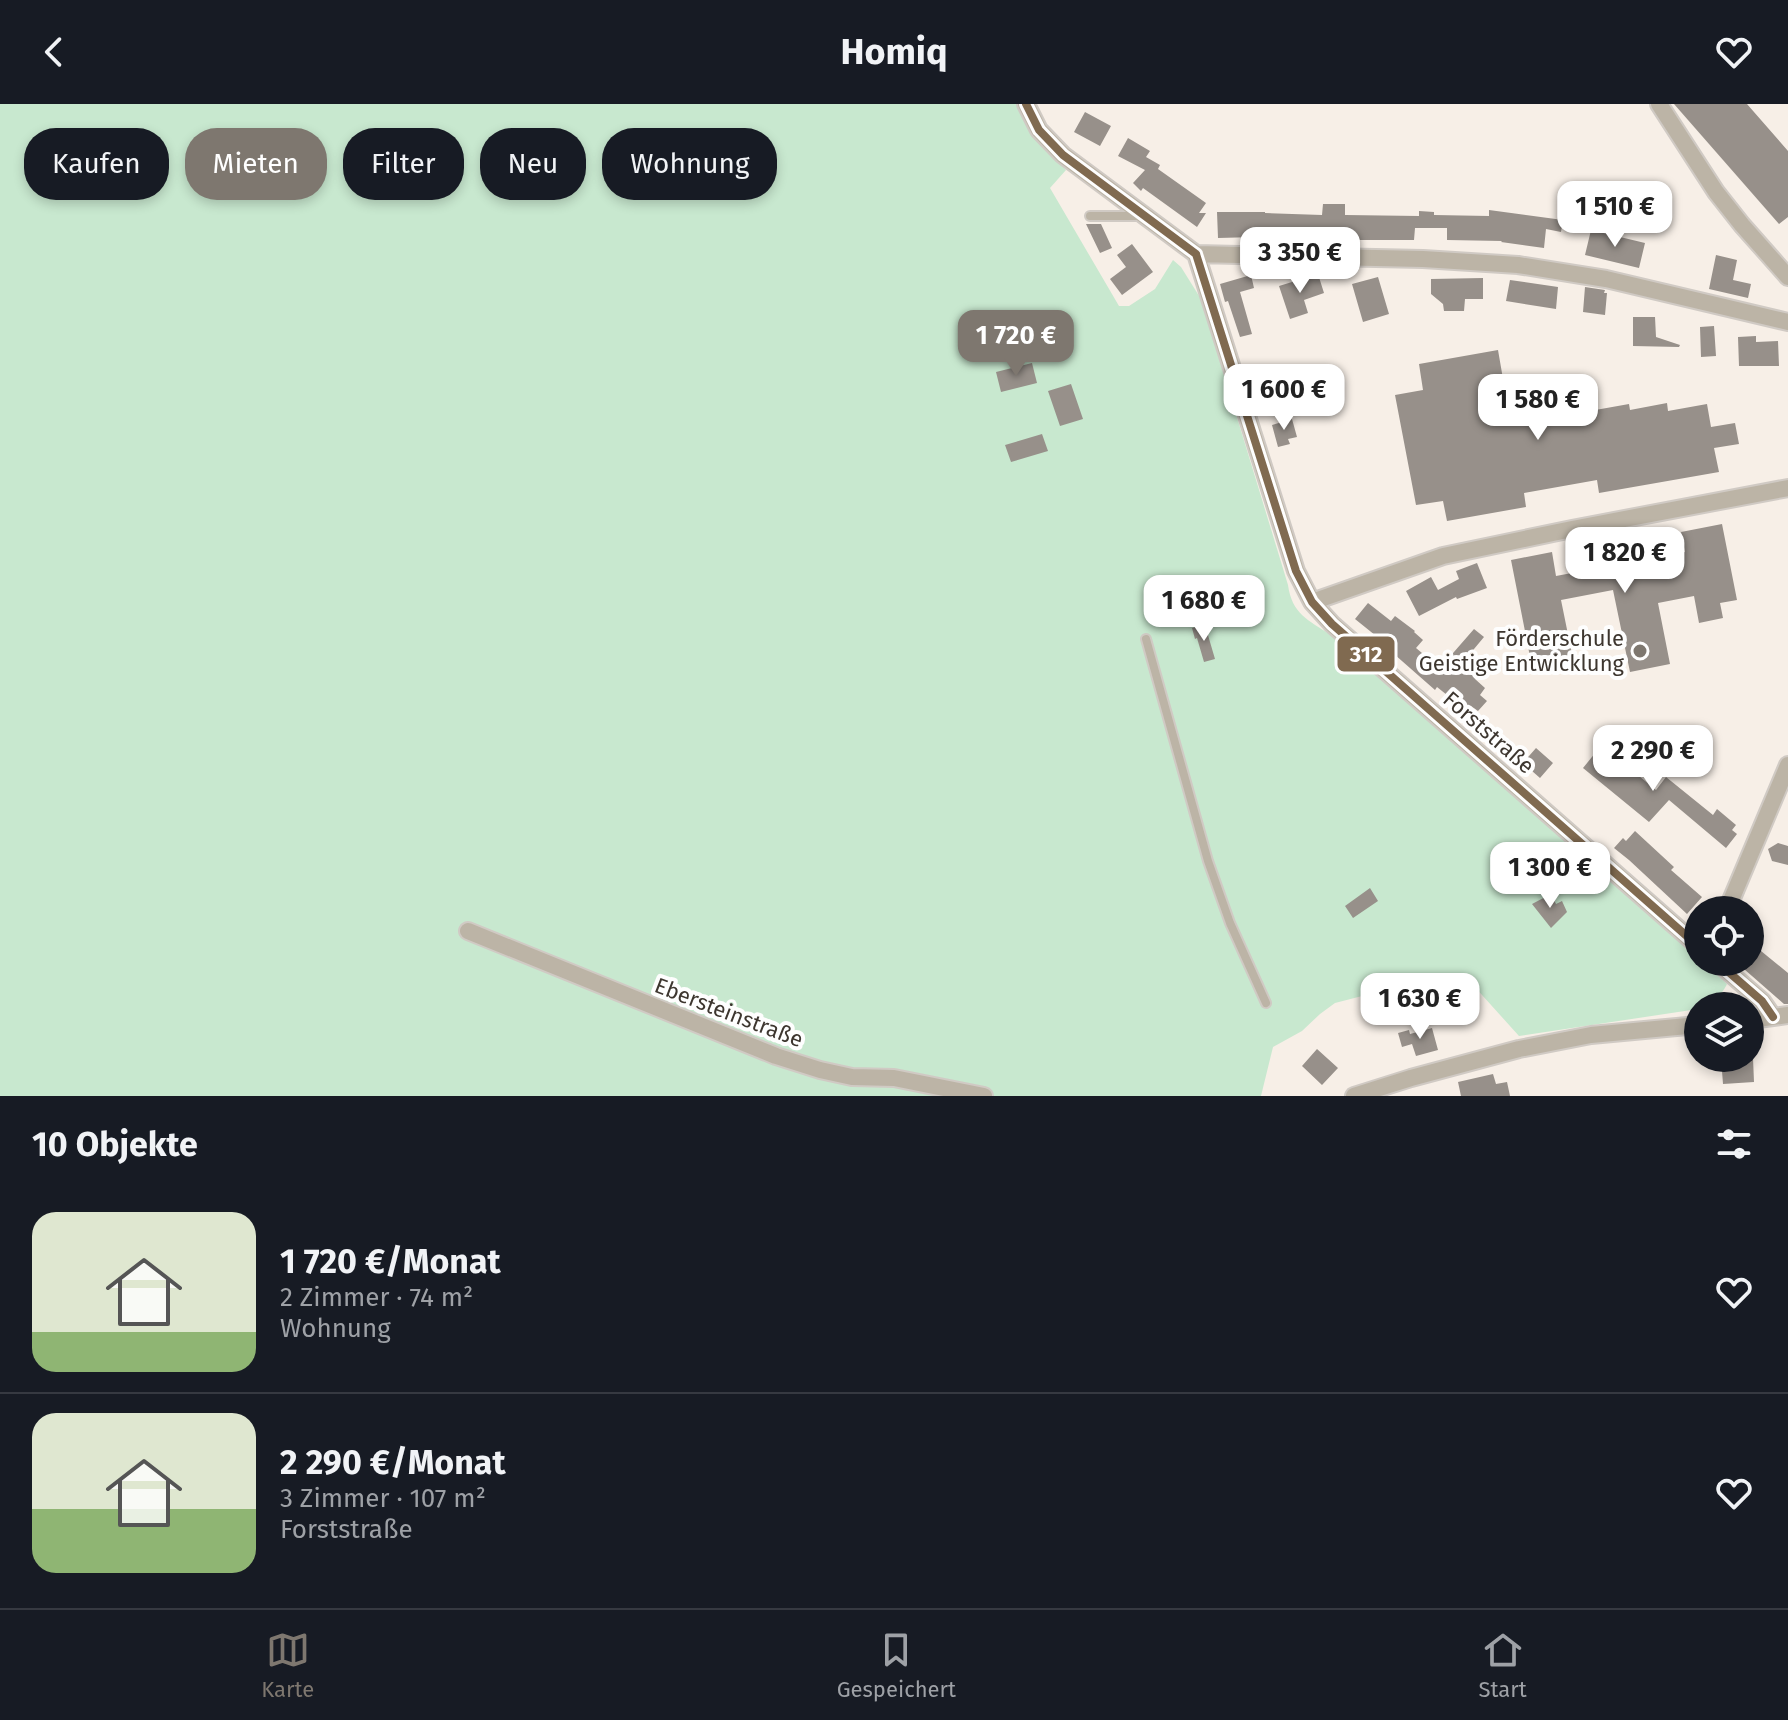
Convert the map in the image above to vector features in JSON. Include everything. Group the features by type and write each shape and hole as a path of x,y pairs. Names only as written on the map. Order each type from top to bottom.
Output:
{"street":[{"path":"1026,104 1039,130 1063,155 1196,254 1423,259 1518,265 1606,279 1788,322"},
{"path":"1659,104 1716,192 1788,277"},
{"name":"Forststraße","path":"1196,254 1296,571 1312,602 1332,624 1684,934"},
{"path":"1312,602 1443,556 1788,488"},
{"path":"1733,896 1788,765"},
{"name":"Ebersteinstraße","path":"468,931 776,1056 852,1077 894,1078 984,1096"},
{"path":"1733,976 1781,1016"},
{"path":"1354,1096 1519,1049 1591,1035 1684,1026"}],"lane":[{"path":"1090,216 1147,215"},
{"path":"1146,639 1208,861 1230,923 1266,1003"}],"green space":[{"path":"0,104 1016,104 1031,132 1066,170 1050,188 1119,306 1129,306 1155,289 1173,260 1181,267 1201,299 1297,610 1331,635 1684,946 1684,976 1718,976 1727,984 1722,992 1684,992 1684,1011 1519,1036 1473,985 1428,982 1400,993 1366,995 1335,1003 1302,1031 1273,1047 1261,1096 0,1096"}],"building":[{"path":"1674,104 1747,104 1788,151 1788,217 1779,224"},
{"path":"1085,112 1111,126 1100,146 1074,132"},
{"path":"1128,138 1150,151 1146,157 1160,165 1158,169 1206,203 1199,213 1206,213 1197,227 1133,183 1145,170 1118,156"},
{"path":"1323,204 1345,204 1345,215 1419,216 1419,211 1434,212 1434,215 1489,216 1489,210 1563,220 1561,232 1546,229 1544,248 1502,241 1447,240 1447,228 1415,228 1414,240 1318,240 1256,234 1256,237 1218,238 1217,212 1322,215"},
{"path":"1565,211 1593,216 1590,231 1562,225"},
{"path":"1086,224 1101,224 1112,248 1100,253"},
{"path":"1591,230 1645,243 1639,268 1585,255"},
{"path":"1132,244 1153,272 1122,295 1110,279 1126,267 1117,255"},
{"path":"1716,255 1737,260 1733,280 1751,284 1748,298 1709,289"},
{"path":"1318,274 1324,293 1304,300 1308,313 1290,319 1279,286"},
{"path":"1251,275 1254,288 1240,292 1252,334 1240,337 1220,284"},
{"path":"1378,277 1389,314 1363,322 1352,284"},
{"path":"1483,278 1483,299 1465,299 1464,311 1444,311 1443,304 1431,294 1431,279"},
{"path":"1510,280 1558,287 1556,309 1506,301"},
{"path":"1585,287 1605,290 1605,315 1583,312"},
{"path":"1633,317 1655,317 1656,337 1679,347 1633,346"},
{"path":"1714,326 1716,356 1701,357 1700,327"},
{"path":"1756,336 1756,342 1778,341 1779,366 1739,366 1738,337"},
{"path":"1498,350 1511,425 1629,404 1630,410 1667,403 1668,411 1707,404 1711,427 1735,423 1739,444 1714,448 1719,472 1599,493 1597,480 1524,493 1526,507 1447,521 1443,501 1416,505 1395,395 1423,390 1419,364"},
{"path":"1032,363 1037,383 1001,392 996,372"},
{"path":"1071,384 1083,419 1060,426 1048,391"},
{"path":"1292,419 1297,437 1288,439 1290,444 1278,447 1272,425"},
{"path":"1042,434 1048,451 1011,462 1005,445"},
{"path":"1722,524 1737,600 1720,603 1723,618 1699,623 1694,596 1658,603 1670,664 1630,672 1613,590 1561,600 1574,664 1533,672 1511,560 1552,552 1556,576 1609,566 1604,543 1645,535 1650,559 1685,552 1681,532"},
{"path":"1477,563 1487,588 1456,597 1419,616 1406,591 1431,577 1438,590 1459,579 1456,571"},
{"path":"1368,603 1391,621 1395,616 1415,631 1423,640 1416,648 1440,668 1474,629 1484,637 1469,655 1484,668 1475,679 1485,688 1480,695 1487,701 1478,711 1471,706 1467,711 1437,687 1435,690 1394,654 1396,652 1355,619"},
{"path":"1205,625 1215,659 1204,662 1192,628"},
{"path":"1609,736 1624,748 1616,757 1656,790 1666,777 1713,815 1717,809 1736,825 1732,830 1737,834 1726,848 1669,800 1649,822 1583,768"},
{"path":"1536,748 1553,763 1540,778 1523,763"},
{"path":"1635,831 1674,867 1671,870 1701,896 1684,896 1684,911 1614,848 1623,838 1626,841"},
{"path":"1778,843 1788,846 1788,865 1772,861 1768,849"},
{"path":"1370,888 1378,901 1353,918 1345,906"},
{"path":"1551,894 1556,904 1562,901 1567,912 1551,928 1532,904"},
{"path":"1764,953 1788,973 1788,1004 1784,1004 1752,976 1764,976"},
{"path":"1432,1028 1438,1050 1416,1056 1412,1044 1402,1047 1398,1033 1409,1030 1410,1034"},
{"path":"1317,1049 1338,1068 1322,1085 1302,1066"},
{"path":"1722,1072 1754,1072 1754,1082 1723,1084"},
{"path":"1493,1074 1496,1084 1507,1082 1510,1096 1461,1096 1458,1082"}],"transit line":[{"name":"312","path":"1026,104 1039,130 1063,155 1196,254"},
{"name":"312","path":"1196,254 1296,571 1312,602 1332,624 1684,934"},
{"name":"312","path":"1733,976 1762,1001 1773,1017"}],"place":[{"name":"Förderschule Geistige Entwicklung","path":"1640,651"}]}
